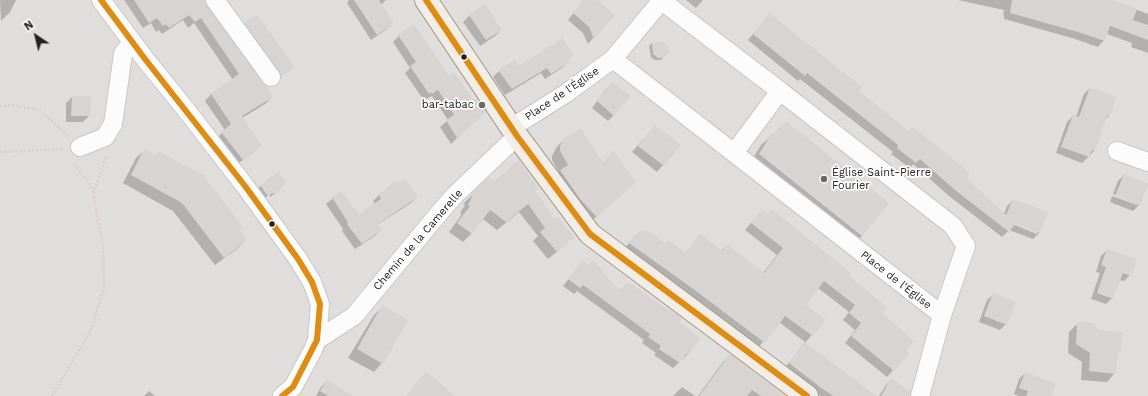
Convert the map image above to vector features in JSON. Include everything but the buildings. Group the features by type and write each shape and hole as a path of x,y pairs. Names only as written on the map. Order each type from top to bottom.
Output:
{"main road":[{"path":"426,0 514,132 590,234 807,396"}],"street":[{"path":"101,0 245,186 298,259 312,282 320,304 317,340 314,350 293,393"},
{"path":"215,0 271,77"},
{"name":"Place de l'Église","path":"514,132 613,59 662,1 953,226 966,246 942,315 613,59"},
{"path":"76,154 105,137 113,124 123,54 132,42"},
{"path":"734,153 780,91"},
{"name":"Chemin de la Camerelle","path":"317,340 354,316 440,212 514,132"},
{"path":"1117,151 1148,162"},
{"path":"920,396 942,315"}],"path":[{"path":"0,106 14,106 39,110 76,154 94,192"},
{"path":"0,152 59,150 76,154"},
{"path":"59,150 63,154"},
{"path":"52,396 91,330 104,288 103,245 94,205 94,192 106,155"}],"shaded area":[{"path":"0,0 1148,0 1148,396 0,396"}],"transit line":[{"path":"101,0 145,59 245,186 298,259 312,282 320,304 317,340 293,387 282,396"},
{"path":"426,0 517,136 590,234 807,396"}],"place":[{"name":"bar-tabac","path":"482,105"},
{"name":"Église Saint-Pierre Fourier","path":"824,179"}]}
